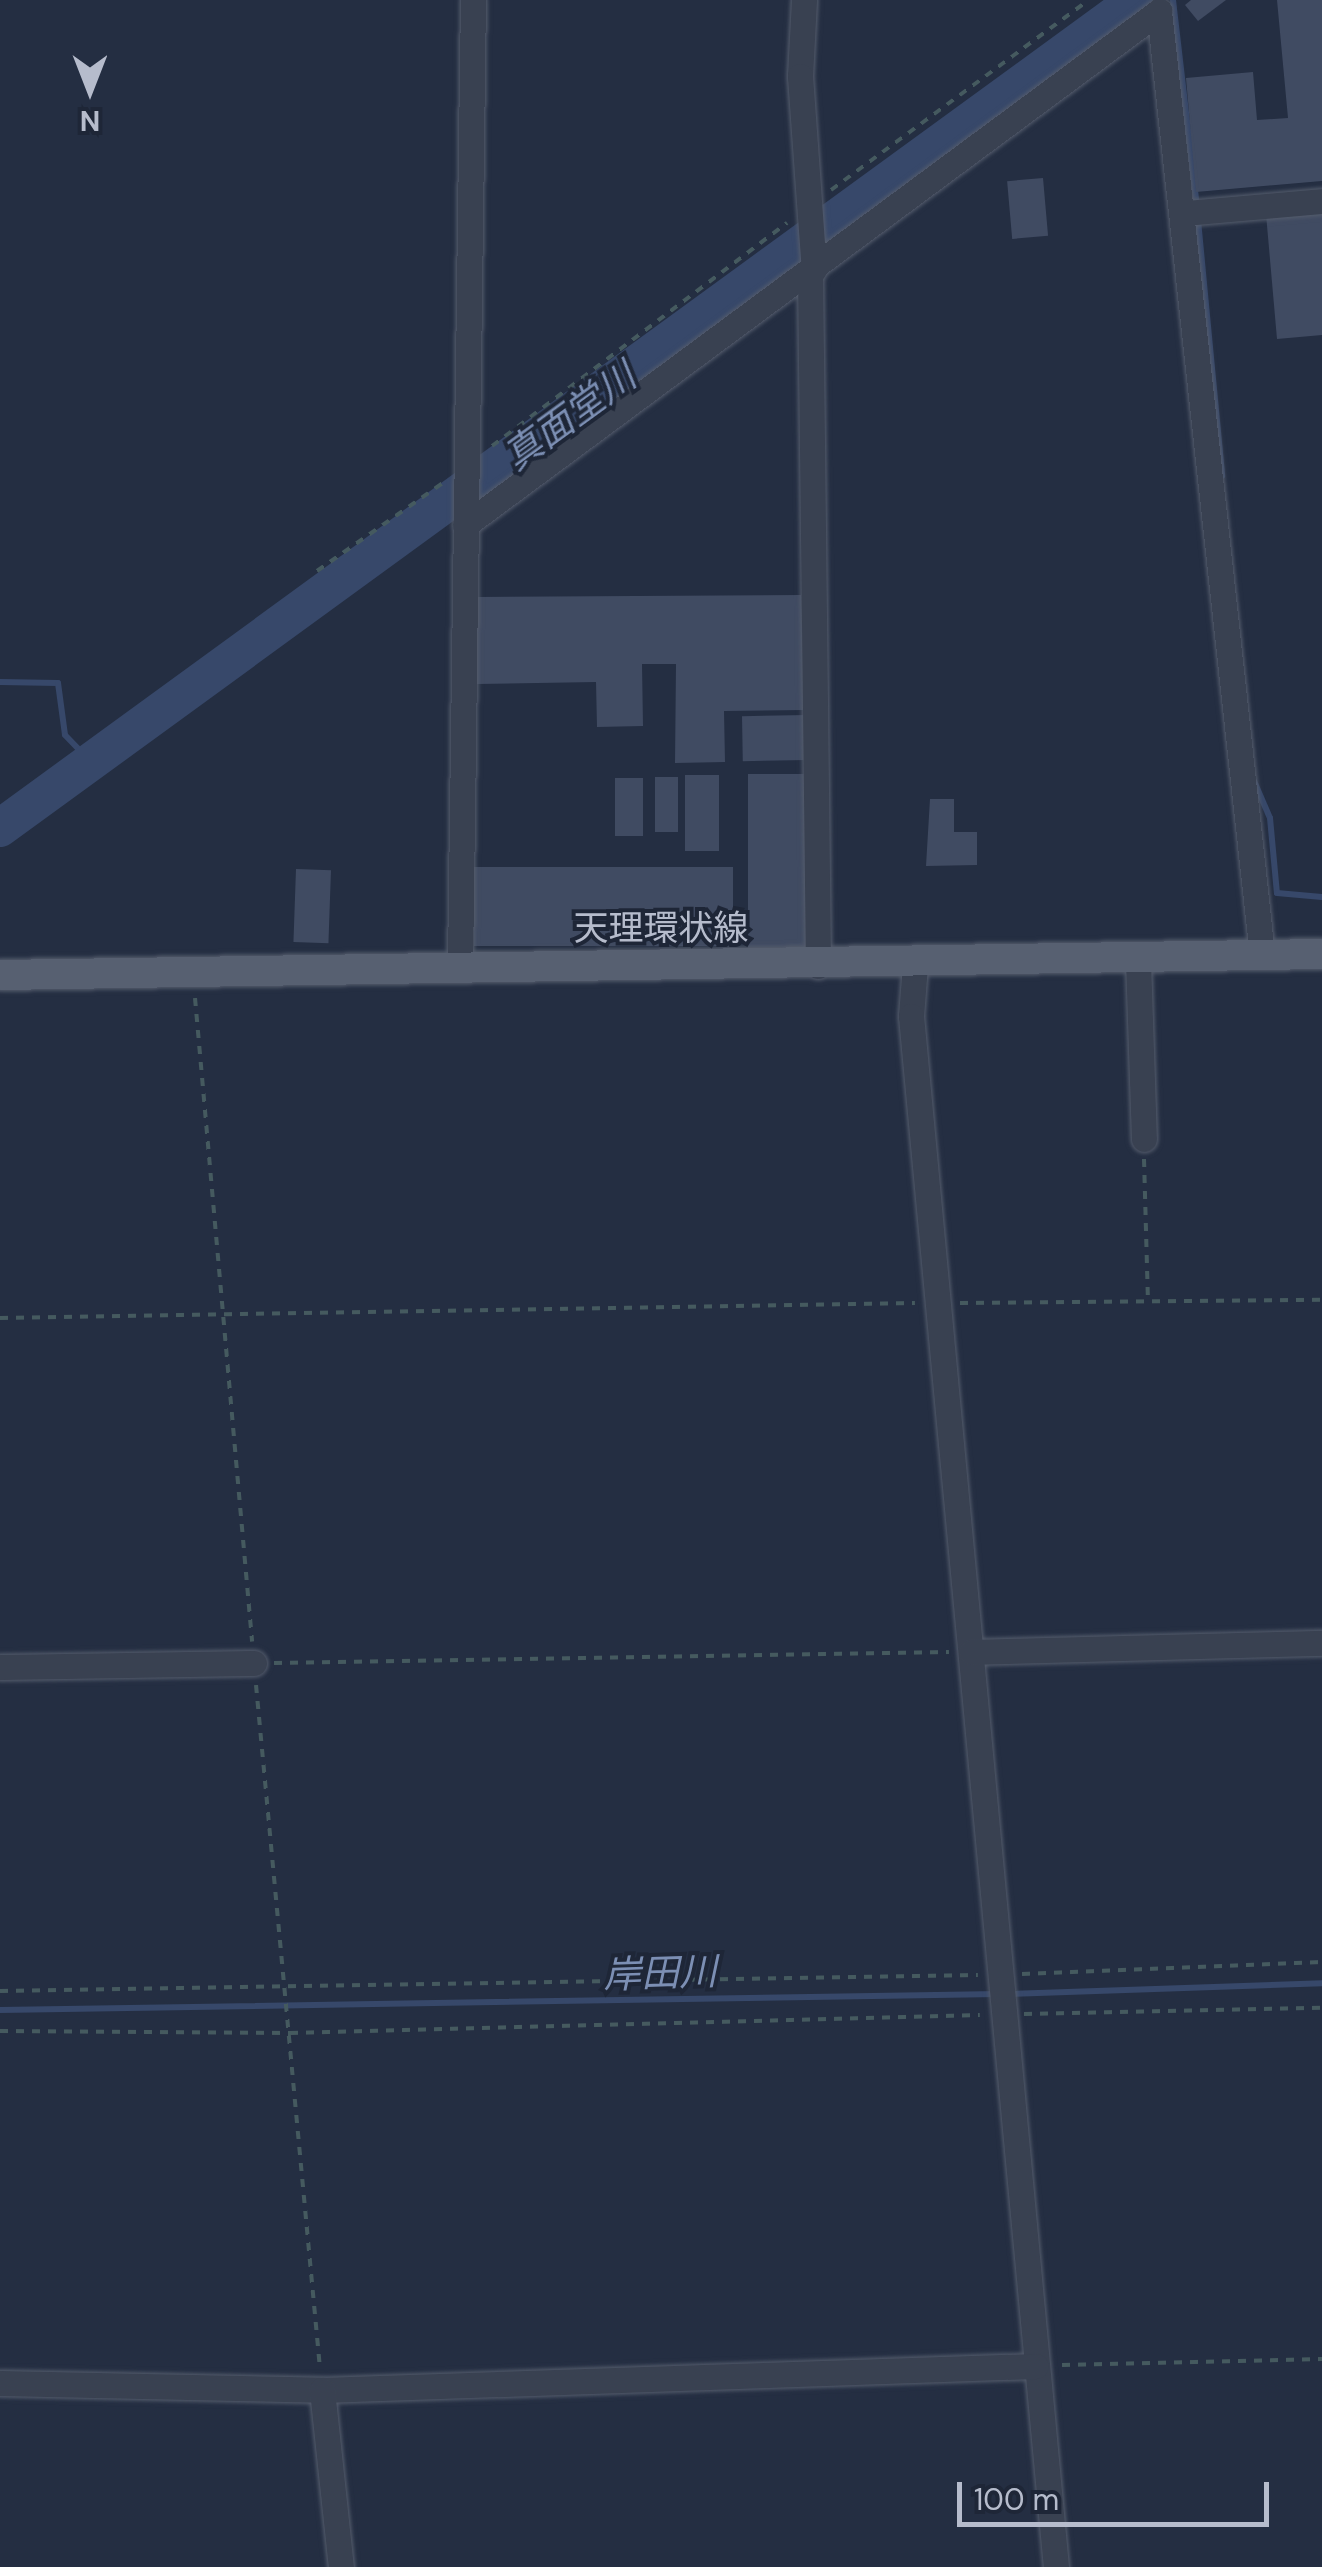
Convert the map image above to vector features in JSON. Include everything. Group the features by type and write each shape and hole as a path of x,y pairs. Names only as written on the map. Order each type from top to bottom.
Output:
{"main road":[{"name":"天理環状線","path":"0,974 193,974 460,964 915,965 1322,954"}],"street":[{"path":"460,964 465,520 462,472 473,0"},
{"path":"804,0 807,211 812,266 818,966"},
{"path":"465,520 812,266 1158,4 1185,213 1234,756 1262,954"},
{"path":"1185,213 1322,201"},
{"path":"1138,960 1144,1139"},
{"path":"915,965 911,1016 1056,2567"},
{"path":"972,1652 1322,1643"},
{"path":"0,1667 254,1663"},
{"path":"0,2382 322,2390 1036,2366"},
{"path":"322,2390 341,2567"}],"path":[{"path":"317,572 462,472 1089,0"},
{"path":"193,974 322,2390"},
{"path":"1144,1139 1148,1302"},
{"path":"0,1318 938,1302 1322,1300"},
{"path":"254,1663 972,1652"},
{"path":"0,1991 286,1993 1322,1962"},
{"path":"0,2031 290,2033 1322,2008"},
{"path":"1036,2366 1322,2360"}],"building":[{"path":"1191,0 1226,0 1198,21 1185,5"},
{"path":"1277,0 1322,0 1322,181 1196,192 1186,78 1253,72 1257,120 1288,118"},
{"path":"1043,178 1048,236 1012,239 1007,181"},
{"path":"1322,209 1322,335 1277,339 1266,214"},
{"path":"801,595 804,710 724,711 725,762 675,763 676,664 642,664 643,726 597,727 596,682 477,684 477,597"},
{"path":"807,715 808,760 743,761 742,716"},
{"path":"748,774 806,774 806,949 748,949"},
{"path":"685,775 719,775 719,851 685,851"},
{"path":"655,777 678,777 678,832 655,832"},
{"path":"615,778 643,778 643,836 615,836"},
{"path":"930,799 954,799 954,832 977,832 977,865 926,866"},
{"path":"474,867 733,867 733,946 474,946"},
{"path":"296,869 331,870 328,943 293,942"}],"waterway":[{"name":"真面堂川","path":"0,828 1136,0"},
{"name":"真面堂川","path":"1173,0 1197,207"},
{"name":"真面堂川","path":"1198,220 1222,476"},
{"path":"0,682 58,683 65,735 94,765"},
{"name":"真面堂川","path":"1254,781 1270,818 1277,893 1322,897"},
{"name":"岸田川","path":"1011,1994 1322,1983"},
{"path":"0,2010 999,1994"}]}
